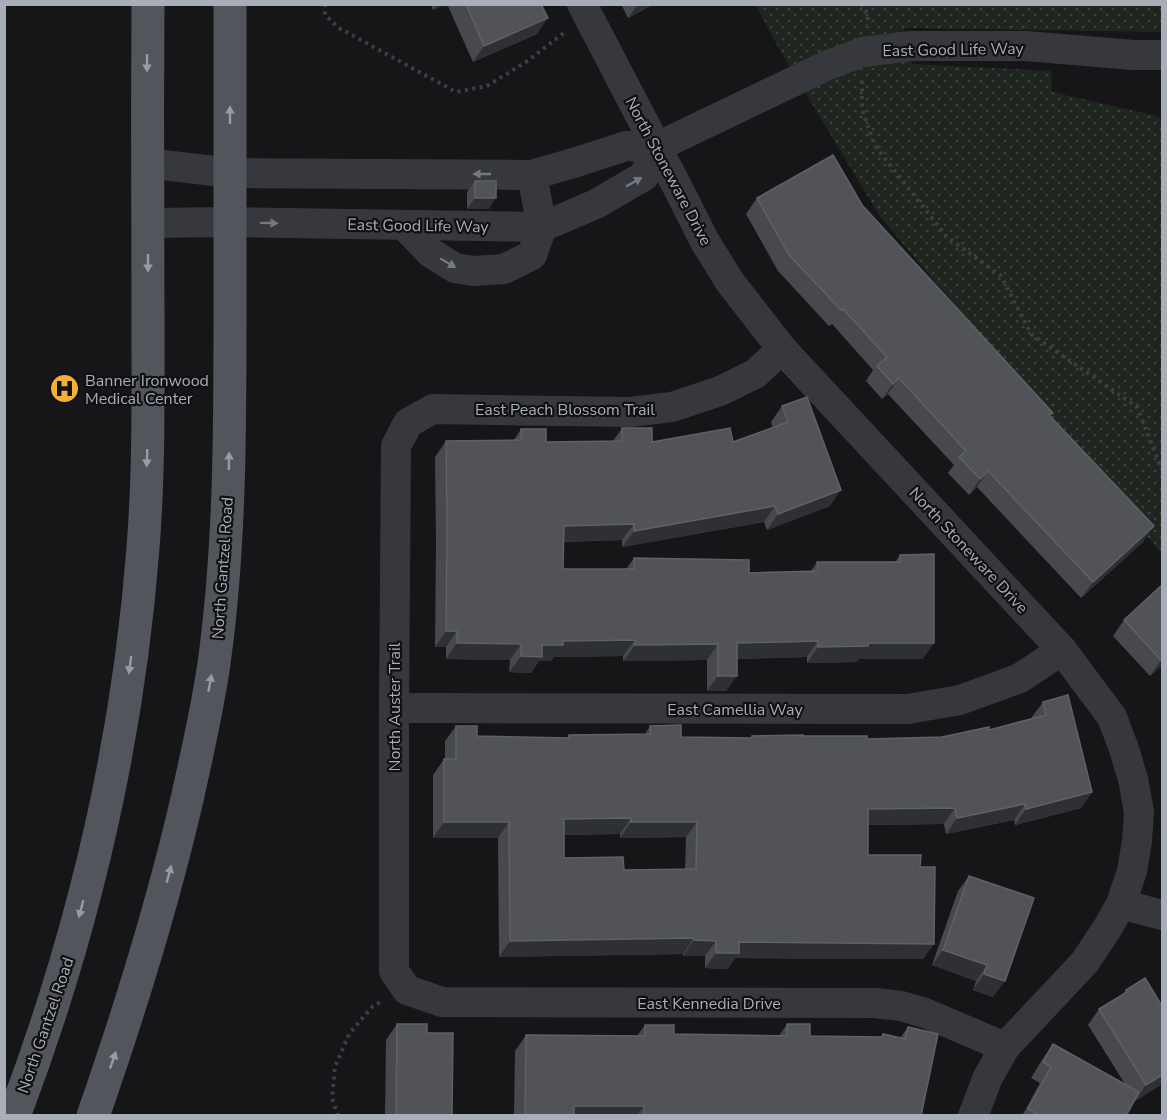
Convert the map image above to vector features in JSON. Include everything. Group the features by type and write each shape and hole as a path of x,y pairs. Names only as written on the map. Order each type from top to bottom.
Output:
{"main road":[{"name":"North Gantzel Road","path":"14,1116 60,984 90,876 113,767 131,657 143,548 148,432 147,4"},
{"name":"North Gantzel Road","path":"93,1116 151,939 175,850 198,750 215,657 228,487 230,4"}],"street":[{"name":"North Stoneware Drive","path":"585,12 704,240 730,282 782,349 1062,650 1112,717 1124,749 1133,779 1139,812 1132,871 1121,904 1085,962 1005,1047 988,1077 973,1116"},
{"name":"East Good Life Way","path":"147,163 230,173 532,175 626,146 657,147 828,65 863,52 911,46 1026,46 1134,55 1162,55"},
{"name":"East Good Life Way","path":"148,223 230,222 542,227 596,204 644,176 657,147"},
{"path":"404,225 431,253 455,268 473,271 504,268 532,255 542,227 532,175"},
{"name":"East Peach Blossom Trail","path":"408,423 433,409 630,412 672,407 720,391 754,374 782,349"},
{"name":"North Auster Trail","path":"407,990 394,971 394,708 396,446 408,423"},
{"name":"East Camellia Way","path":"394,708 908,709 960,700 1020,678 1062,650"},
{"path":"1121,904 1162,915"},
{"name":"East Kennedia Drive","path":"407,990 442,1002 875,1003 901,1006 925,1013 1005,1047"}],"path":[{"path":"325,4 325,15 339,28 456,92 487,86 526,62 585,12"},
{"path":"861,4 868,15 863,52 862,109 875,146 947,237 1001,276 1031,334 1137,407 1162,470"},
{"path":"338,1116 332,1098 335,1067 349,1034 373,1006 407,990"}],"shaded area":[{"path":"756,5 1162,5 1162,32 904,28 912,64 1051,71 1052,92 1157,116 1162,120 1162,554 879,215 778,47"}],"building":[{"path":"466,4 541,4 548,18 484,46"},
{"path":"833,155 862,205 1053,413 1049,415 1154,526 1093,582 988,471 980,479 959,457 966,451 899,378 893,384 877,366 887,357 789,255 757,198"},
{"path":"475,181 496,181 496,198 475,198"},
{"path":"807,397 841,490 778,514 775,506 634,531 634,524 564,526 563,569 634,569 634,558 749,560 749,573 818,571 817,562 900,562 900,555 934,554 934,643 868,643 868,646 818,647 818,641 737,643 737,676 718,676 718,644 635,645 635,640 563,641 563,645 542,645 542,657 521,656 521,644 457,643 457,631 446,631 446,441 521,440 521,429 546,429 546,442 622,441 622,428 652,428 652,442 730,428 733,442 788,422 782,406"},
{"path":"1162,585 1162,659 1161,660 1124,620"},
{"path":"1068,695 1092,792 1026,809 1025,804 957,818 955,808 868,809 868,855 921,855 920,867 935,867 934,944 739,942 739,953 716,953 716,941 694,940 694,938 510,941 509,822 444,822 444,759 456,759 456,726 477,726 477,736 569,738 569,735 651,734 650,726 681,725 681,737 752,738 752,736 803,735 867,736 867,739 942,737 989,727 989,730 1046,715 1043,702","holes":["631,818 631,822 697,822 696,869 624,870 623,857 564,858 564,819"]},
{"path":"969,876 1034,898 1005,981 984,974 987,965 943,950"},
{"path":"1145,978 1162,1006 1162,1075 1146,1085 1099,1009"},
{"path":"397,1024 427,1024 427,1033 453,1033 452,1116 396,1116"},
{"path":"787,1024 810,1024 810,1036 882,1037 883,1034 905,1039 908,1027 938,1034 921,1116 644,1116 644,1106 574,1106 574,1116 525,1116 526,1035 645,1036 645,1025 674,1025 674,1034 787,1036"},
{"path":"1053,1044 1139,1092 1126,1116 1041,1116 1028,1109 1051,1067 1043,1062"}],"place":[{"name":"Banner Ironwood Medical Center","path":"64,389"}]}
